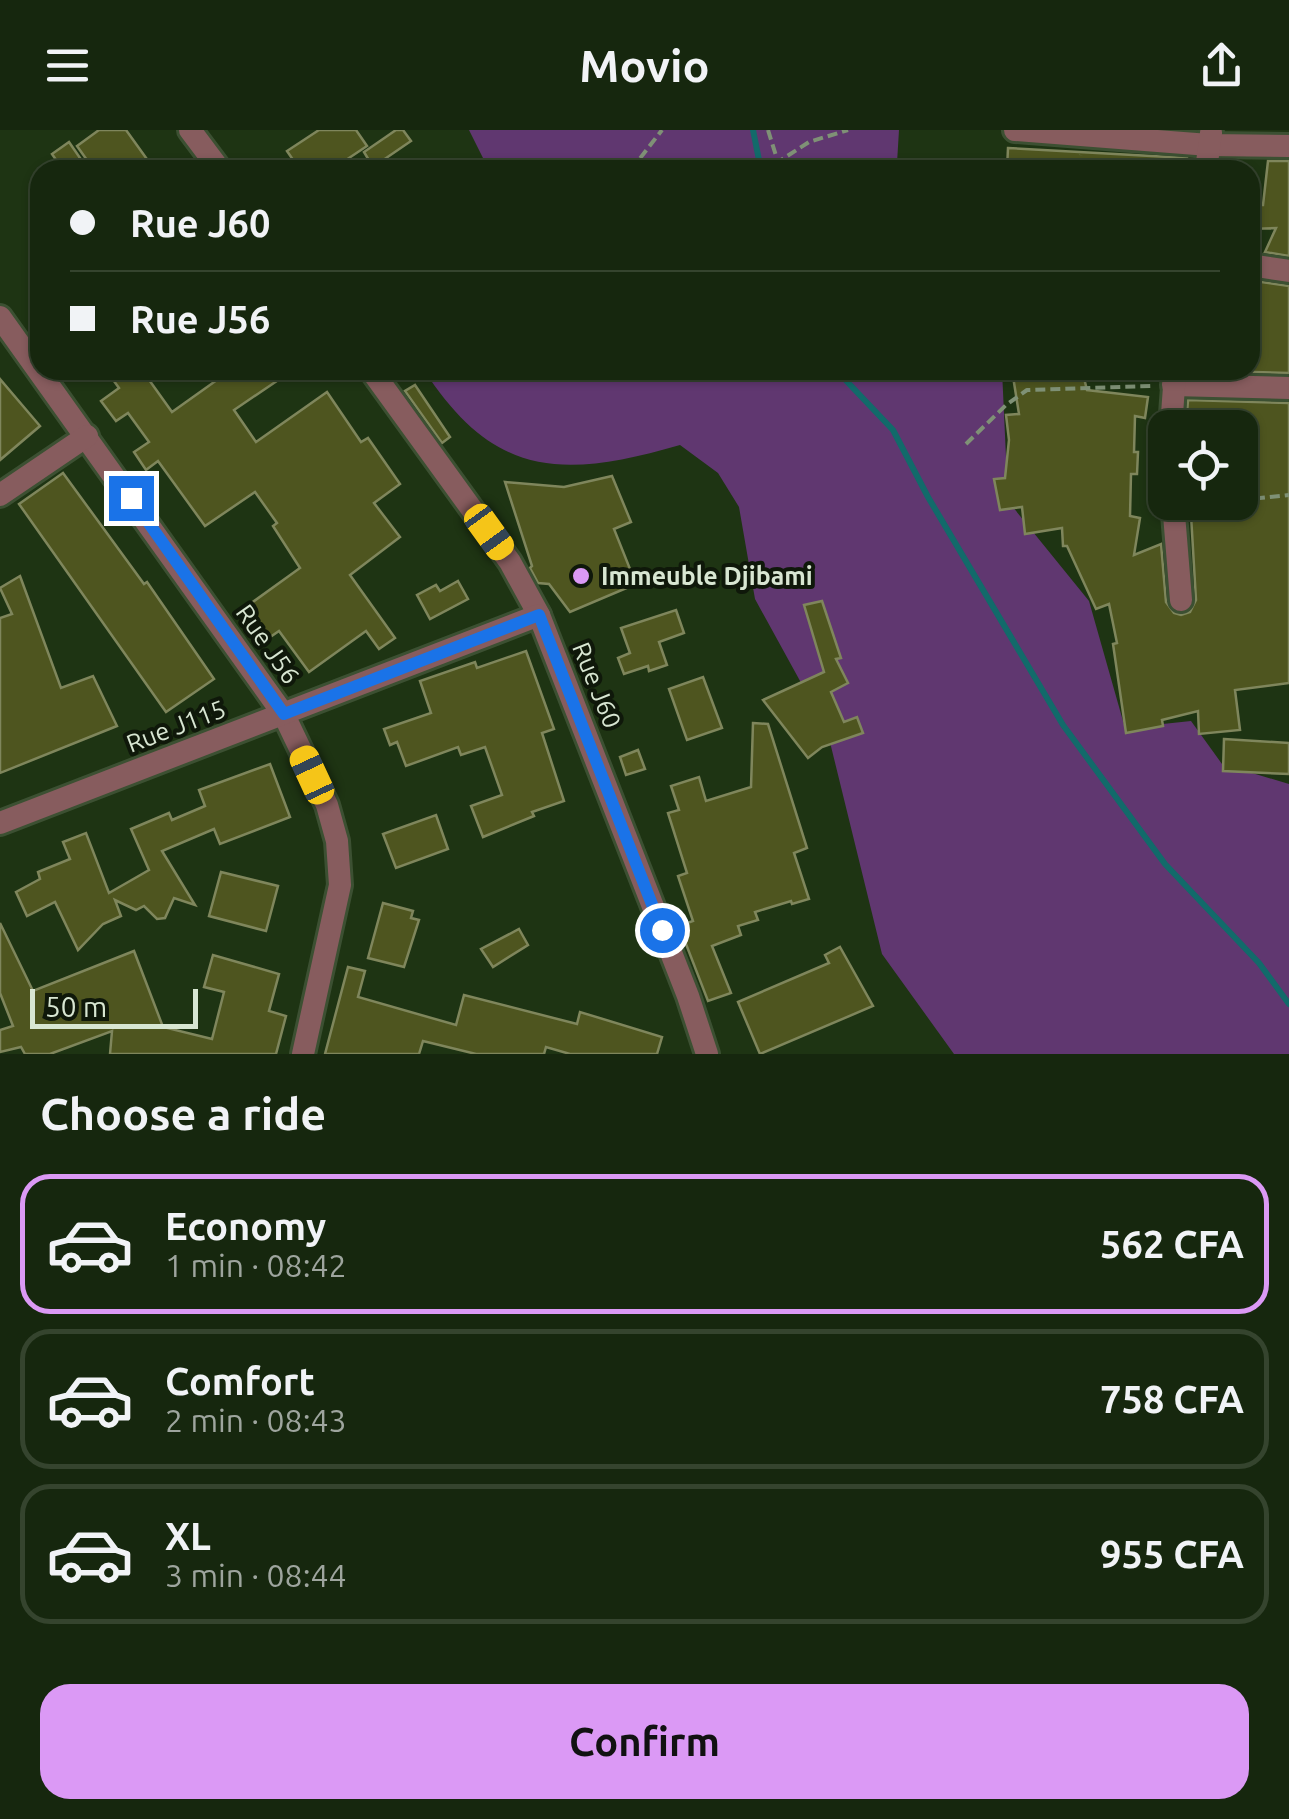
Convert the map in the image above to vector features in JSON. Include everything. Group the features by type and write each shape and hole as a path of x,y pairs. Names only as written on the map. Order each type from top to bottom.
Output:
{"street":[{"path":"190,130 212,160"},
{"path":"1015,130 1210,138 1289,146"},
{"path":"1260,267 1289,271"},
{"name":"Rue J56","path":"0,317 30,358"},
{"name":"Rue J56","path":"46,380 284,714 327,805 337,841 340,885 303,1054"},
{"name":"Rue J60","path":"378,380 510,562 539,615 707,1054"},
{"path":"1172,410 1174,380"},
{"path":"1197,380 1289,388"},
{"path":"0,494 87,436"},
{"path":"1174,520 1180,600"},
{"name":"Rue J115","path":"0,823 539,615"}],"path":[{"path":"640,160 662,130"},
{"path":"768,130 777,160"},
{"path":"781,160 809,142 848,130"},
{"path":"966,444 1027,390 1150,380"},
{"path":"1258,498 1289,495"}],"shaded area":[{"path":"469,130 899,130 897,160 484,160"},
{"path":"432,380 1002,380 1008,501 1089,601 1125,728 1191,721 1222,764 1289,784 1289,1054 954,1054 882,954 827,730 755,599 739,507 718,473 680,445 601,463 567,465 536,461 506,451 478,433"}],"building":[{"path":"99,130 126,130 148,160 87,160 77,146"},
{"path":"319,130 356,130 367,146 346,160 293,160 287,151"},
{"path":"396,130 403,130 411,141 383,160 369,160 364,152"},
{"path":"69,142 80,158 56,160 52,154"},
{"path":"1008,148 1187,158 1187,160 1007,160"},
{"path":"1268,161 1289,161 1289,256 1265,252 1276,228 1260,229"},
{"path":"1260,282 1289,286 1289,373 1260,372"},
{"path":"0,379 40,426 0,460"},
{"path":"113,380 149,380 172,412 217,380 278,380 234,410 256,442 327,392 361,442 368,438 400,484 374,503 400,537 350,575 395,638 379,649 366,631 309,672 279,631 263,642 243,609 300,568 273,526 277,523 255,492 205,526 158,461 146,470 134,452 149,442 128,413 116,421 101,401 119,388"},
{"path":"1014,380 1084,380 1087,390 1148,397 1145,418 1135,416 1137,474 1131,474 1130,516 1140,518 1134,555 1161,544 1166,602 1174,613 1181,615 1190,612 1196,600 1191,520 1258,520 1258,410 1187,410 1188,400 1289,403 1289,683 1235,690 1240,730 1199,734 1198,711 1162,720 1163,726 1126,733 1109,604 1096,609 1067,546 1063,546 1062,528 1025,534 1022,507 1000,510 994,479 1005,478 1009,440 1006,415 1019,414"},
{"path":"415,385 450,437 442,443 405,391"},
{"path":"63,473 144,584 147,582 214,679 166,712 19,504"},
{"path":"612,476 631,522 614,529 636,584 570,612 549,584 538,583 530,568 505,482 564,487"},
{"path":"20,576 61,688 93,676 117,726 0,773 0,618 12,614 0,588"},
{"path":"458,581 468,599 430,619 417,595 436,585 440,591"},
{"path":"822,601 841,658 836,659 848,683 831,692 844,722 857,717 863,733 822,747 808,758 763,700 824,672 804,605"},
{"path":"676,610 684,633 659,642 667,665 624,674 618,658 630,653 621,628"},
{"path":"526,651 554,729 542,733 564,801 483,837 471,806 502,795 485,747 461,755 458,747 406,766 397,742 390,745 384,729 431,713 420,681 475,662 477,668"},
{"path":"703,677 722,728 687,740 669,689"},
{"path":"753,723 768,724 807,848 794,853 809,899 755,912 758,920 738,926 741,935 712,946 731,993 708,1001 679,926 693,921 678,876 687,873 668,813 679,810 671,786 699,777 706,801 751,787"},
{"path":"1224,739 1289,743 1289,774 1223,771"},
{"path":"638,750 645,769 626,775 620,757"},
{"path":"270,764 290,817 220,844 214,829 162,851 195,905 174,898 165,918 157,919 144,906 136,910 115,900 121,916 103,924 78,950 55,902 27,916 16,892 40,879 38,872 70,859 63,842 86,833 109,893 149,870 131,829 169,813 172,820 205,806 199,790"},
{"path":"436,815 448,849 396,868 383,834"},
{"path":"221,872 278,886 266,931 209,916"},
{"path":"383,903 413,911 411,918 419,920 404,967 368,958"},
{"path":"0,923 33,991 134,951 163,1027 212,1039 224,992 204,987 213,955 279,974 269,1011 286,1016 276,1054 110,1054 112,1031 50,1054 25,1054 21,1047 0,1052 0,1030 13,1026 0,993"},
{"path":"519,929 528,945 493,967 481,949"},
{"path":"840,947 873,1006 760,1054 738,1002 829,963 825,955"},
{"path":"348,967 365,971 358,997 456,1025 464,995 577,1024 580,1012 662,1037 657,1054 570,1054 546,1047 544,1054 476,1054 423,1041 419,1054 325,1054"}],"waterway":[{"path":"753,130 759,160"},
{"path":"846,380 893,430 928,497 1063,725 1165,864 1259,963 1289,1004"}],"place":[{"name":"Immeuble Djibami","path":"581,576"}],"route":[{"path":"131,498 284,714 539,615 662,930"}]}
